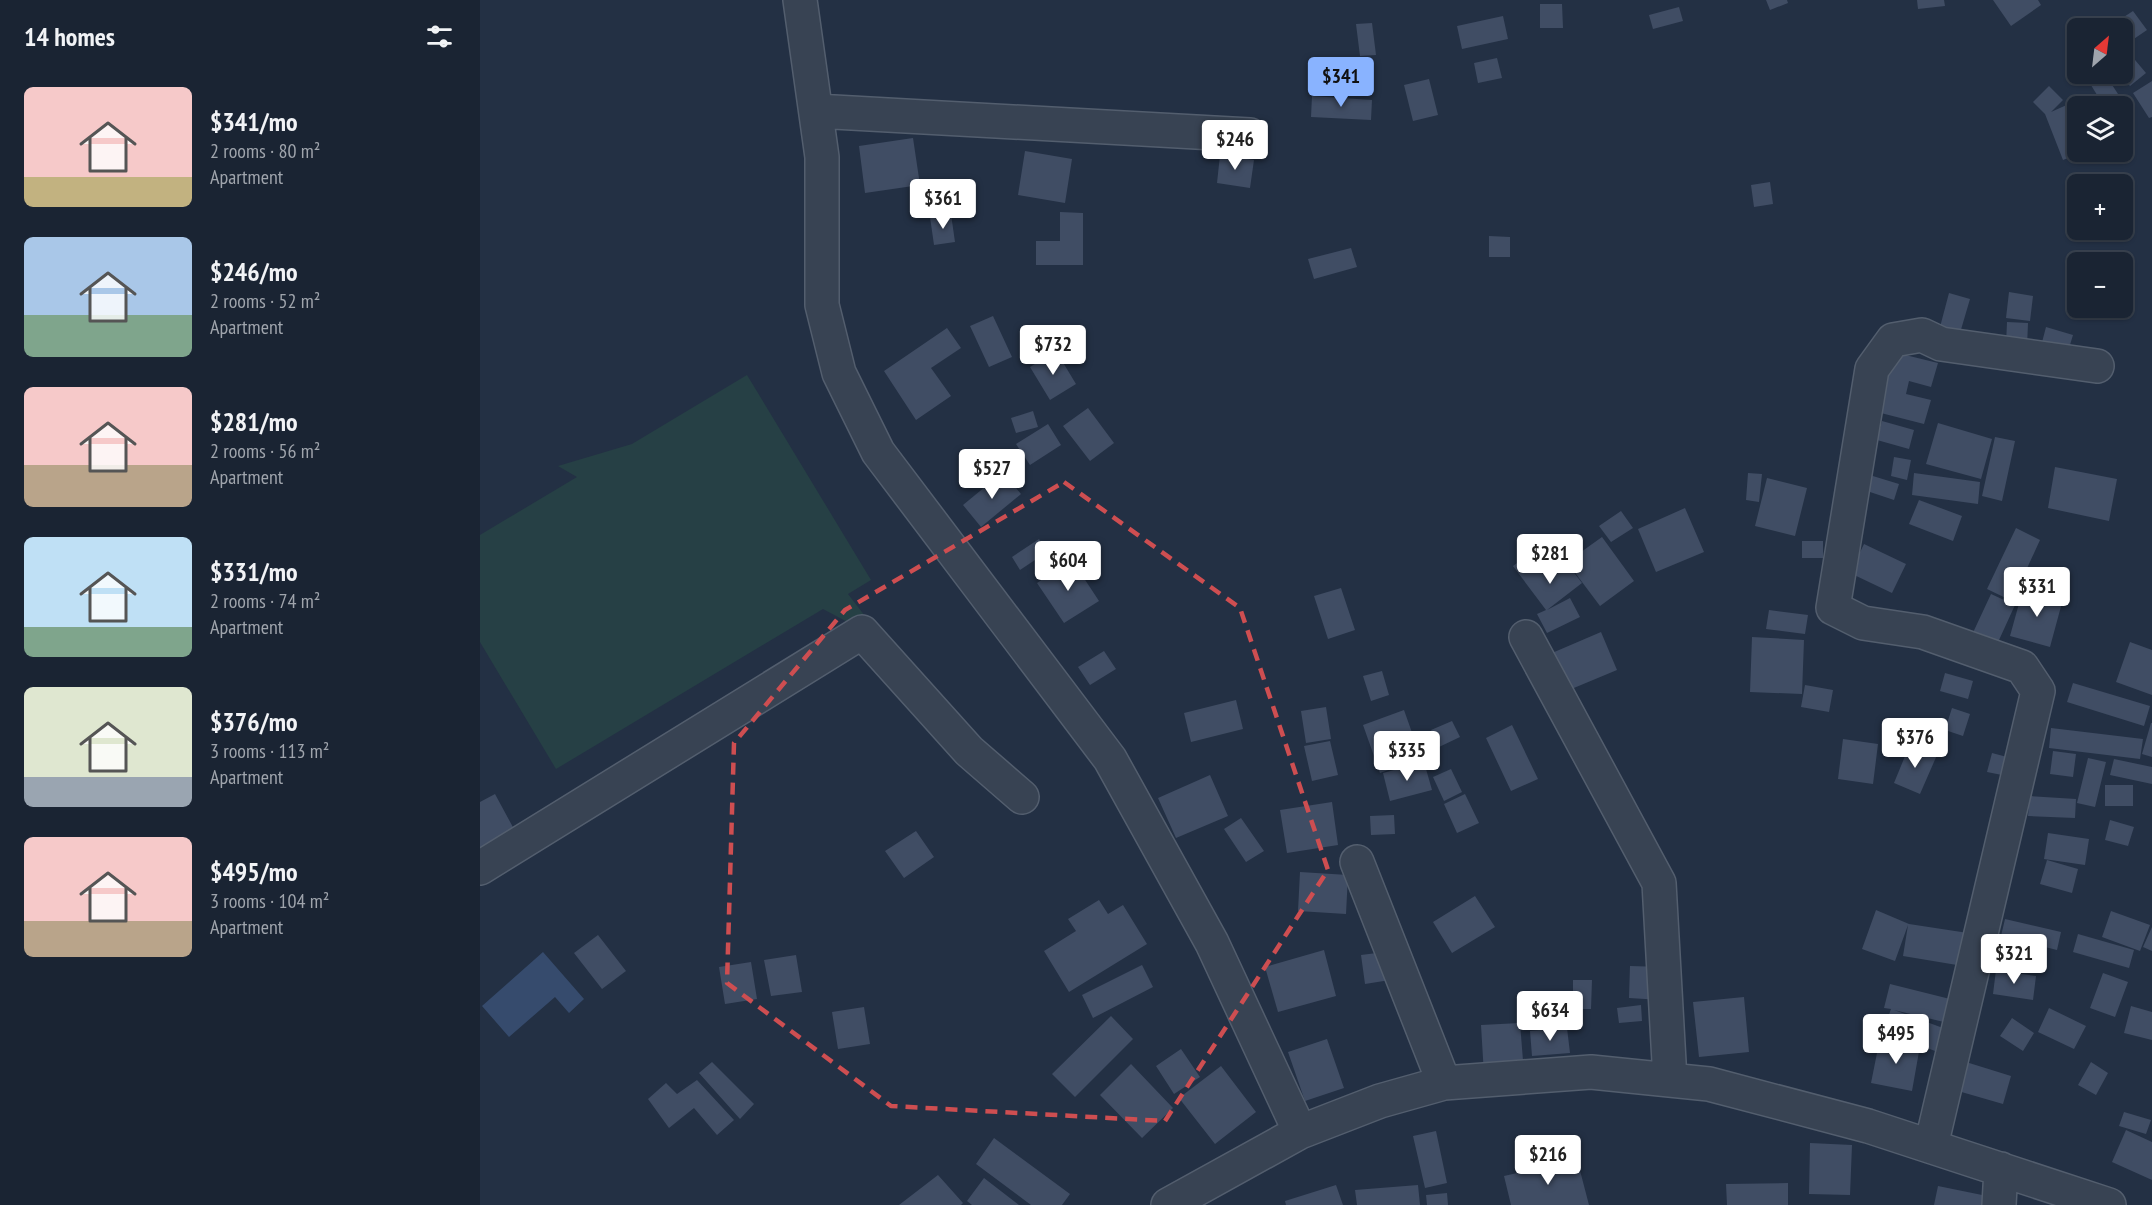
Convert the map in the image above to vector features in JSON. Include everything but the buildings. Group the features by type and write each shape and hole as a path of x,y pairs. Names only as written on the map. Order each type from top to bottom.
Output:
{"street":[{"path":"800,0 822,157 822,305 839,373 878,452 1110,759 1212,943 1300,1132"},
{"path":"816,111 1250,135"},
{"path":"1931,1146 2038,691 2022,667 1923,632 1863,624 1833,608 1872,369 1893,340 1922,335 1941,344 2097,366"},
{"path":"480,868 862,633 969,752 1022,796"},
{"path":"1527,637 1659,882 1670,1080"},
{"path":"1357,862 1444,1083"},
{"path":"1168,1205 1300,1132 1380,1101 1444,1083 1591,1072 1709,1084 1868,1126 2109,1205"},
{"path":"1999,1205 2001,1169"}],"highlighted area":[{"path":"1064,482 1240,608 1328,870 1165,1121 891,1106 727,983 734,743 845,610"}],"green space":[{"path":"747,375 871,580 848,594 885,642 823,609 556,769 480,642 480,535 577,477 558,466 632,444"}],"water":[{"path":"543,952 584,999 569,1013 555,997 509,1037 482,1006"}]}
